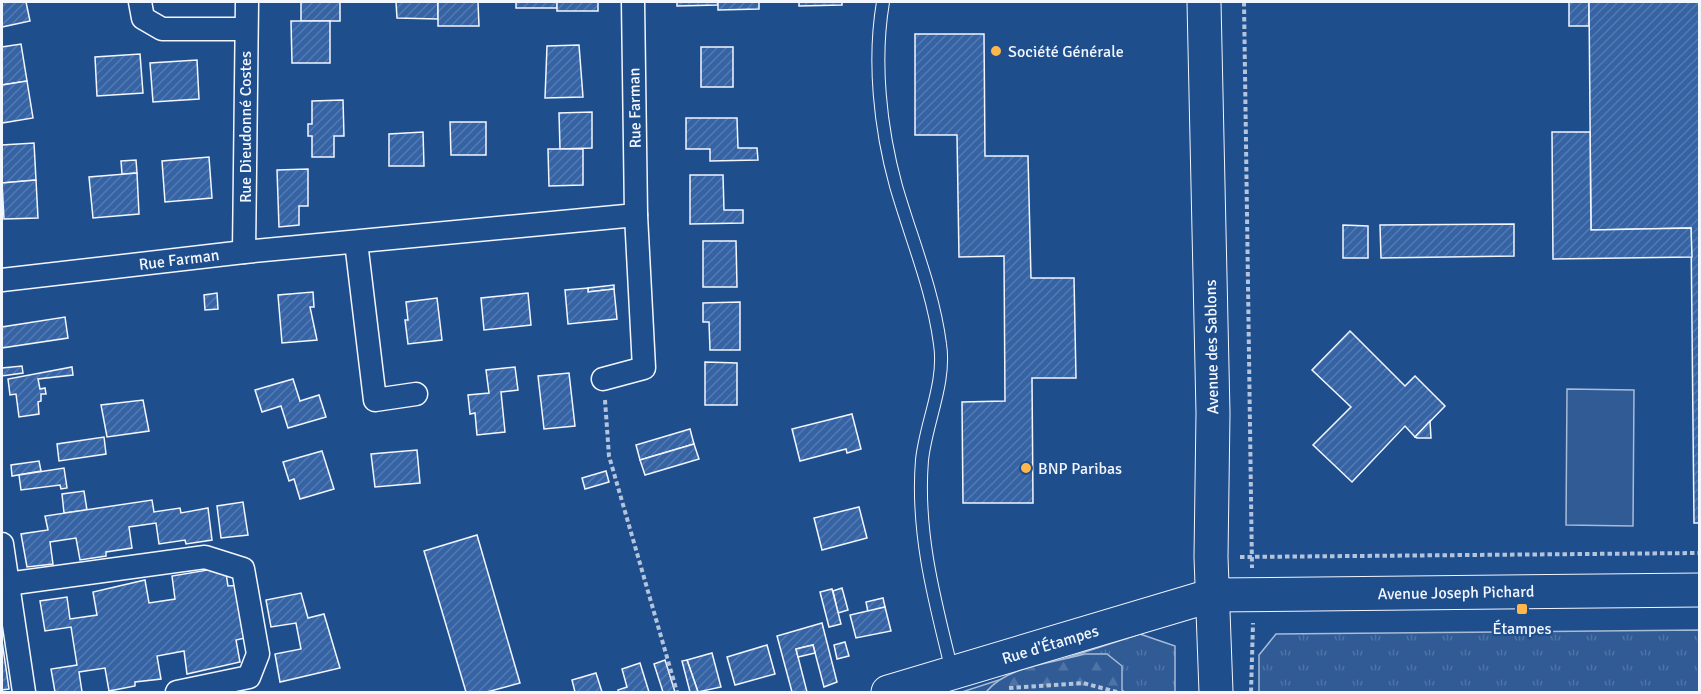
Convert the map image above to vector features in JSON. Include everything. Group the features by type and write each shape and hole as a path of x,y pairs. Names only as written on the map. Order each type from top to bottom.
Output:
{"street":[{"path":"141,2 143,18 162,29 246,29"},
{"name":"Rue Dieudonné Costes","path":"244,252 247,2"},
{"name":"Rue Farman","path":"603,379 644,368 636,215 633,2"},
{"name":"Avenue des Sablons","path":"1204,2 1213,413 1211,557 1216,693"},
{"name":"Rue Farman","path":"2,280 244,252 636,215"},
{"path":"356,242 375,400 416,394"},
{"path":"2,544 24,693"},
{"path":"5,576 205,557 243,569 258,654 249,677 177,693"},
{"name":"Avenue Joseph Pichard","path":"1213,595 1700,590"},
{"name":"Rue d'Étampes","path":"888,693 1213,595"}],"lane":[{"path":"883,2 878,30 880,96 895,183 928,291 941,346 939,383 922,460 922,510 926,565 962,671"}],"path":[{"path":"1244,2 1253,626 1251,693"},
{"path":"603,379 609,456 678,693"},
{"path":"1211,557 1700,553"},
{"path":"1215,638 1233,636 1253,626 1264,626"},
{"path":"962,671 978,686 1018,689 1083,683 1117,693"}],"green space":[{"path":"1699,630 1699,692 1259,692 1259,655 1276,634"},
{"path":"1140,634 1175,646 1175,692 962,692"},
{"path":"1084,654 1107,654 1122,666 1122,690 1125,692 986,692 995,683 1018,671"}],"shaded area":[{"path":"1567,389 1634,390 1633,526 1566,525"}],"building":[{"path":"2,2 26,2 30,21 2,27"},
{"path":"301,2 340,2 340,21 301,21"},
{"path":"396,2 438,2 438,19 397,18"},
{"path":"438,2 478,2 479,26 438,26"},
{"path":"516,2 557,2 557,8 516,8"},
{"path":"557,2 598,2 598,11 557,11"},
{"path":"677,2 718,2 718,5 677,6"},
{"path":"718,2 759,2 759,9 718,10"},
{"path":"799,2 842,2 842,5 799,6"},
{"path":"1569,2 1589,2 1589,26 1569,26"},
{"path":"1589,2 1700,2 1700,523 1694,523 1691,228 1591,230"},
{"path":"291,21 330,21 330,63 292,63"},
{"path":"915,34 984,34 985,156 1028,156 1031,278 1074,278 1076,378 1032,378 1033,503 963,503 962,402 1005,401 1004,256 959,257 957,135 915,135"},
{"path":"21,44 27,81 2,85 2,47"},
{"path":"579,45 583,97 545,98 547,46"},
{"path":"701,47 733,47 733,87 701,87"},
{"path":"140,54 143,93 97,96 95,57"},
{"path":"197,60 199,99 153,102 150,63"},
{"path":"27,81 33,118 2,123 2,85"},
{"path":"343,100 344,136 334,136 334,157 312,157 312,136 308,136 308,124 312,124 312,101"},
{"path":"592,112 592,148 560,149 559,113"},
{"path":"686,118 737,118 738,148 757,148 758,160 710,161 710,149 686,149"},
{"path":"450,122 486,122 486,155 451,155"},
{"path":"423,132 424,166 389,166 389,134"},
{"path":"1552,132 1590,132 1591,230 1691,228 1692,257 1553,259"},
{"path":"34,143 36,180 2,183 2,145"},
{"path":"548,149 583,149 583,185 549,186"},
{"path":"209,157 212,198 165,202 162,161"},
{"path":"136,160 137,173 122,174 121,161"},
{"path":"308,169 308,206 299,206 299,225 279,227 277,170"},
{"path":"137,173 139,214 93,218 89,177"},
{"path":"690,175 723,175 724,210 743,210 743,223 690,224"},
{"path":"36,180 38,218 4,219 2,183"},
{"path":"1514,224 1514,256 1381,258 1380,225"},
{"path":"1343,225 1368,226 1368,258 1343,258"},
{"path":"703,241 736,241 737,287 703,287"},
{"path":"614,285 614,289 588,292 588,288"},
{"path":"588,288 588,292 614,289 617,319 568,324 565,290"},
{"path":"313,292 314,307 310,307 317,340 282,343 278,295"},
{"path":"217,293 218,309 205,310 204,295"},
{"path":"528,293 531,325 484,330 481,298"},
{"path":"437,298 442,340 408,344 405,320 408,320 406,302"},
{"path":"740,302 740,350 710,350 709,322 703,322 703,303"},
{"path":"65,317 68,338 2,348 2,327"},
{"path":"1350,331 1405,386 1415,376 1445,406 1415,437 1405,426 1352,482 1313,445 1351,407 1312,370"},
{"path":"705,362 737,363 737,405 705,405"},
{"path":"22,366 23,373 2,376 2,368"},
{"path":"72,367 73,375 38,379 40,389 45,388 46,394 41,394 41,401 38,402 39,414 19,417 16,394 10,395 8,379"},
{"path":"515,367 518,390 501,392 505,432 477,435 475,413 470,414 468,395 489,393 486,370"},
{"path":"569,373 575,426 544,429 538,376"},
{"path":"293,379 300,401 319,395 326,417 288,428 281,406 262,412 255,390"},
{"path":"143,400 149,431 107,437 101,405"},
{"path":"852,414 861,449 847,453 846,449 800,461 792,429"},
{"path":"1430,421 1431,438 1415,437"},
{"path":"690,429 694,444 640,460 636,445"},
{"path":"104,437 106,454 59,461 57,444"},
{"path":"694,444 699,459 645,475 640,460"},
{"path":"417,450 420,483 375,487 371,454"},
{"path":"322,451 334,489 300,499 294,479 289,481 283,462"},
{"path":"39,461 41,471 12,476 11,465"},
{"path":"64,468 67,488 61,489 60,485 21,490 19,475"},
{"path":"606,471 609,482 585,489 582,478"},
{"path":"84,491 87,510 64,513 62,494"},
{"path":"152,500 154,512 180,508 181,513 208,508 212,540 186,544 185,540 159,544 156,523 129,527 132,548 106,552 106,556 80,560 76,538 50,542 53,564 27,567 21,534 48,530 45,516"},
{"path":"243,502 248,535 221,538 217,506"},
{"path":"859,507 867,538 822,550 814,518"},
{"path":"477,535 520,683 487,692 466,692 424,551"},
{"path":"225,567 228,586 241,585 249,637 236,640 240,662 187,674 184,651 157,656 161,679 135,682 135,686 109,691 105,668 79,672 82,692 55,692 51,669 77,665 71,627 45,631 40,601 67,597 70,619 97,615 93,592 145,580 149,603 175,599 172,576"},
{"path":"842,588 848,610 838,613 833,591"},
{"path":"832,589 841,624 829,627 820,592"},
{"path":"301,593 308,618 324,614 340,668 280,682 275,654 301,649 296,623 271,627 266,600"},
{"path":"883,598 885,607 868,612 866,602"},
{"path":"885,607 891,631 856,638 850,615"},
{"path":"822,623 837,682 824,687 813,645 796,649 807,692 792,692 777,636"},
{"path":"2,641 9,689 2,690"},
{"path":"845,642 849,656 837,659 834,645"},
{"path":"767,645 775,674 735,685 727,657"},
{"path":"813,645 815,653 798,657 796,649"},
{"path":"712,653 721,687 698,692 687,660"},
{"path":"665,660 675,692 663,692 654,664"},
{"path":"687,660 698,692 690,692 682,661"},
{"path":"640,663 649,692 618,692 627,687 622,669"},
{"path":"596,673 602,692 575,692 572,680"}],"place":[{"name":"Société Générale","path":"996,51"},
{"name":"BNP Paribas","path":"1026,468"},
{"name":"Étampes","path":"1522,609"}]}
